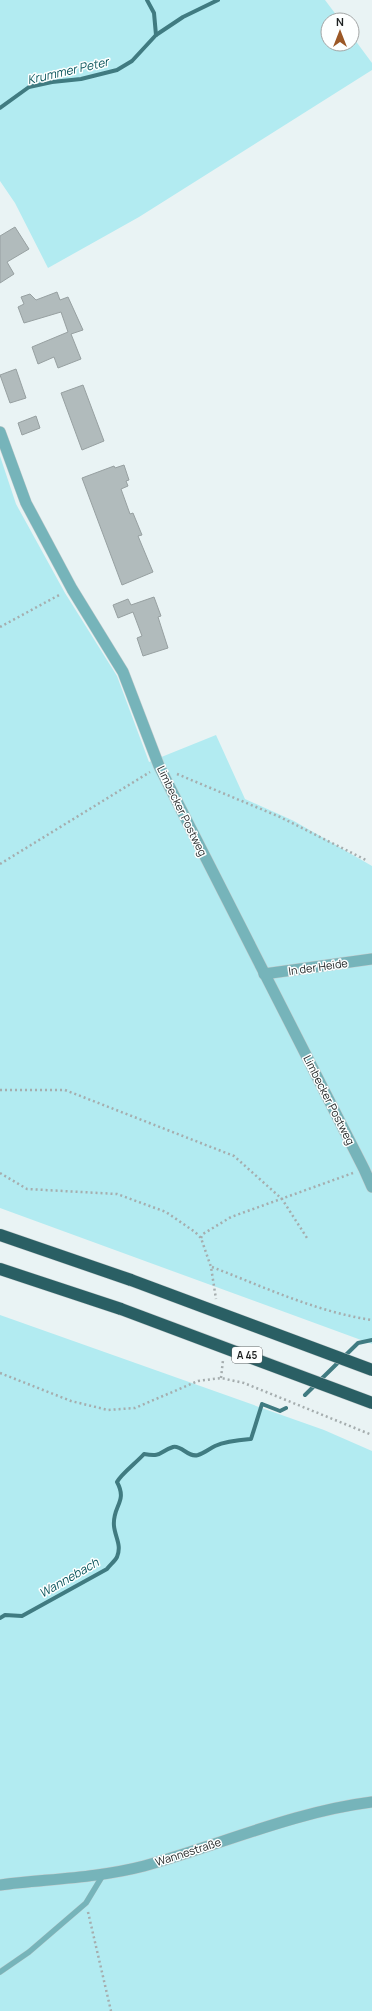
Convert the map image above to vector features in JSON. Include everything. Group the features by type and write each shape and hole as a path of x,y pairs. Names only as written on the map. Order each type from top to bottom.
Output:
{"highway":[{"path":"0,1235 131,1280 372,1370"},
{"name":"A 45","path":"0,1269 122,1309 372,1403"}],"street":[{"name":"Limbecker Postweg","path":"0,432 26,503 72,589 123,672 160,766 364,1169 372,1188"},
{"name":"In der Heide","path":"264,974 372,959"},
{"name":"Wannestraße","path":"0,1885 104,1874 144,1866 324,1810 372,1802"}],"lane":[{"path":"0,1972 29,1952 86,1903 104,1874"}],"path":[{"path":"0,627 72,589"},
{"path":"0,864 160,766 280,817 366,860"},
{"path":"0,1090 65,1090 234,1156 282,1199 307,1238"},
{"path":"201,1238 203,1234 231,1217 364,1169"},
{"path":"0,1173 27,1190 116,1194 166,1212 196,1232 201,1238 211,1267 217,1303"},
{"path":"211,1267 297,1300 352,1317 372,1320"},
{"path":"221,1378 224,1354"},
{"path":"0,1373 70,1400 108,1410 135,1408 198,1381 221,1378 244,1383 372,1435"},
{"path":"86,1903 111,2011"}],"shaded area":[{"path":"0,0 325,0 334,12 320,12 320,52 360,52 360,47 372,63 372,70 139,217 48,268 15,203 0,181"},
{"path":"0,456 16,504 65,593 117,676 149,762 216,735 245,799 294,821 372,866 372,1344 0,1208"},
{"path":"0,1315 324,1430 372,1451 372,2011 0,2011"}],"building":[{"path":"15,227 29,249 7,262 14,274 0,283 0,236"},
{"path":"57,292 60,300 68,297 83,330 71,334 81,359 58,368 54,357 38,364 32,347 68,332 61,312 24,323 18,307 24,304 21,297 30,294 36,300"},
{"path":"16,369 26,398 10,403 0,375"},
{"path":"83,385 104,441 82,450 61,393"},
{"path":"36,416 40,428 22,435 18,423"},
{"path":"124,465 129,480 126,481 128,486 121,489 130,514 133,513 142,535 138,536 153,572 122,585 82,478 114,466 115,468"},
{"path":"154,597 161,616 158,617 168,648 143,656 137,638 142,636 133,612 118,618 113,605 128,599 131,605"}],"waterway":[{"path":"147,0 154,13 156,35"},
{"name":"Krummer Peter","path":"0,108 29,87 52,82 81,79 117,70 132,61 156,35 183,17 218,0"},
{"name":"Wannebach","path":"305,1395 358,1343 372,1340"},
{"name":"Wannebach","path":"0,1618 5,1615 22,1616 107,1569 114,1562 119,1549 114,1526 115,1514 121,1494 117,1482 144,1454 160,1454 168,1449 176,1447 191,1455 198,1455 224,1443 251,1439 262,1404 280,1411 286,1408"}]}
